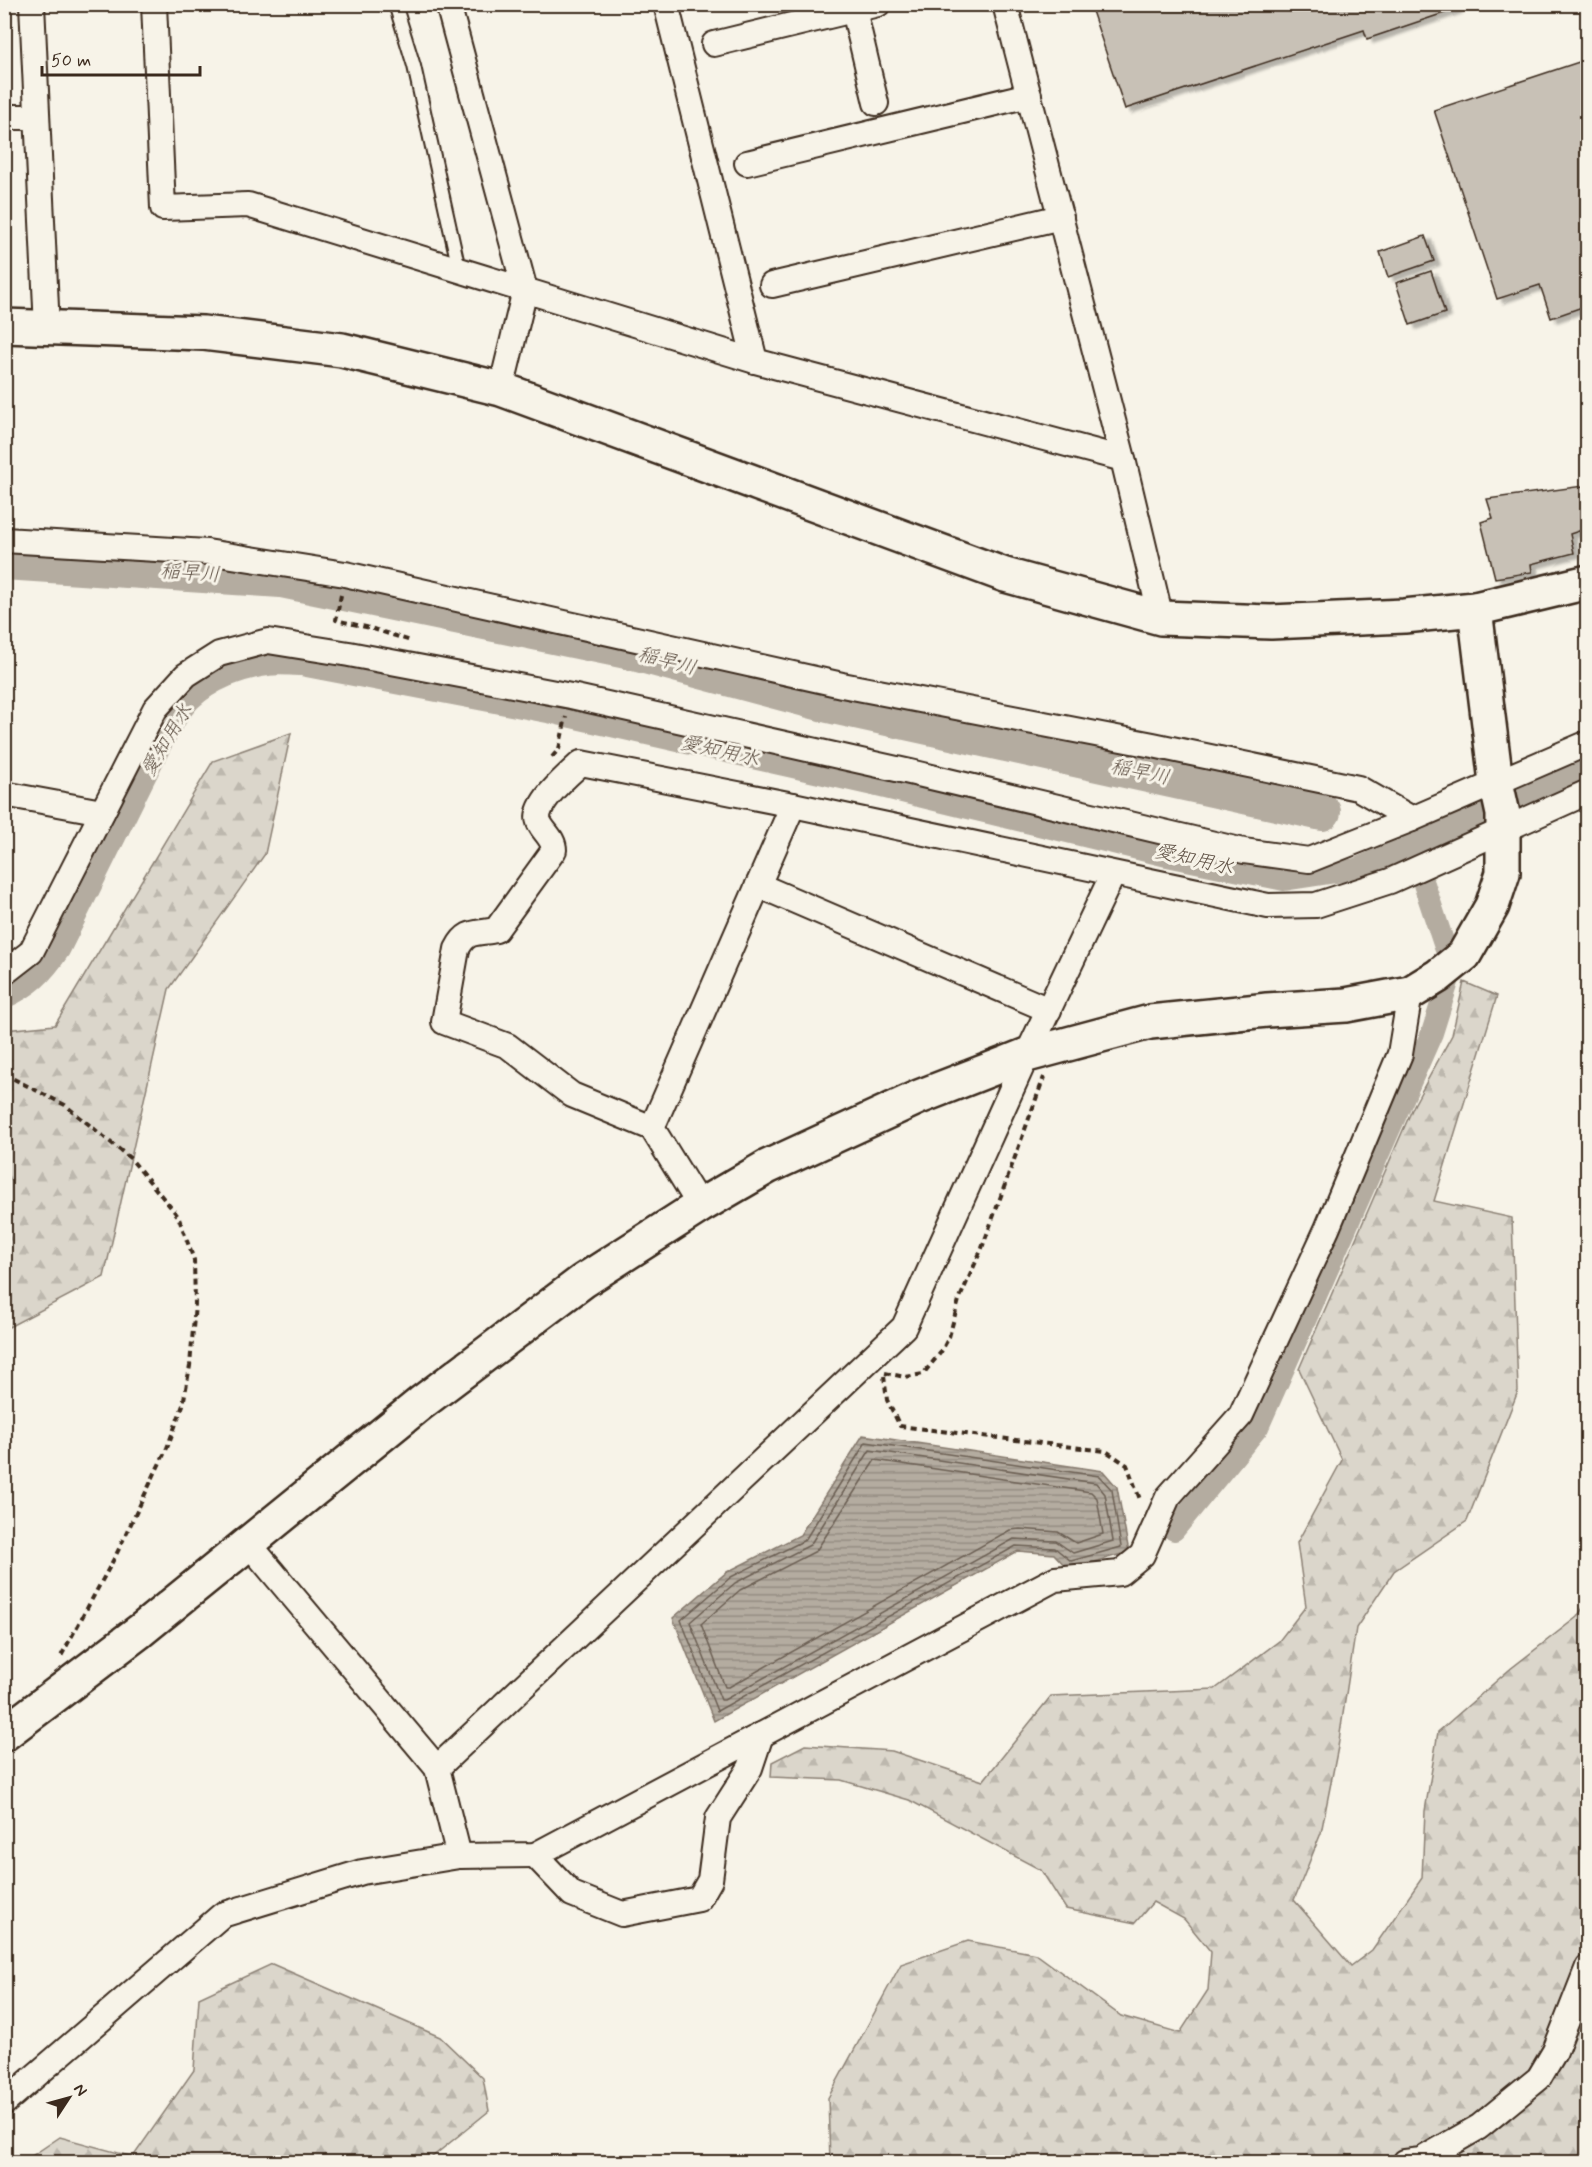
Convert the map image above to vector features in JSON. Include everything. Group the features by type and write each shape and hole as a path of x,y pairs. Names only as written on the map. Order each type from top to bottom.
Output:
{"street":[{"path":"32,4 47,329"},
{"path":"153,4 163,208 248,204 755,360 1124,459"},
{"path":"448,4 525,290 501,389"},
{"path":"666,4 755,360"},
{"path":"714,44 878,4"},
{"path":"1005,4 1124,459 1161,618"},
{"path":"854,10 876,104"},
{"path":"747,163 1029,95"},
{"path":"4,117 37,117"},
{"path":"772,285 1060,217"},
{"path":"4,326 203,333 342,350 501,389 1005,575 1161,618 1271,622 1404,616 1475,609 1587,582"},
{"path":"4,540 207,552 345,574 842,685 1153,745 1358,788 1412,819"},
{"path":"4,1734 100,1662 249,1544 421,1403 573,1288 699,1206 767,1167 919,1097 1041,1052 1150,1022 1267,1010 1346,1005 1410,993 1437,976 1464,955 1492,906 1503,873 1504,822 1496,782 1475,609"},
{"path":"4,973 31,952 155,709 186,675 219,654 268,641 350,654 571,696 910,772 1244,851 1309,860 1412,819 1587,743"},
{"path":"699,1206 652,1128 572,1095 508,1047 444,1022 462,939 471,933 496,930 554,850 554,843 539,823 537,814 543,801 581,763 793,805 1268,906 1316,905 1390,881 1504,822 1587,792"},
{"path":"4,794 102,812"},
{"path":"652,1128 793,805"},
{"path":"437,1768 904,1327 1041,1052 1049,1010 1113,874"},
{"path":"758,885 1049,1010"},
{"path":"4,2103 222,1915 362,1872 459,1856 535,1855 1055,1579 1120,1573 1142,1555 1168,1497 1241,1415 1327,1229 1400,1054 1410,993"},
{"path":"249,1544 437,1768 459,1856"},
{"path":"535,1855 572,1894 622,1914 699,1899 710,1880 718,1818 750,1768 761,1735"},
{"path":"1405,2163 1421,2160 1479,2127 1539,2078 1555,2051 1587,1967"}],"lane":[{"path":"395,4 414,66 459,269"}],"path":[{"path":"1041,1052 982,1248 959,1300 957,1314 945,1345 923,1374 905,1377 884,1372 887,1400 900,1426 1106,1451 1127,1464 1153,1531"},
{"path":"4,1074 65,1105 131,1159 178,1216 194,1260 195,1304 191,1356 183,1405 167,1448 116,1556 55,1666"}],"green space":[{"path":"291,733 265,854 169,989 104,1277 5,1329 5,1030 55,1025 213,761"},
{"path":"1464,982 1497,996 1434,1201 1512,1218 1518,1391 1467,1521 1394,1571 1356,1628 1338,1747 1321,1833 1294,1900 1351,1966 1372,1950 1422,1878 1425,1811 1438,1732 1509,1670 1577,1617 1587,1602 1587,2162 830,2162 828,2098 901,1964 968,1941 1036,1954 1121,2016 1180,2033 1208,1990 1211,1952 1184,1919 1153,1902 1135,1923 1066,1909 1041,1870 909,1800 841,1780 771,1777 772,1762 805,1745 892,1751 983,1781 1051,1696 1215,1689 1279,1641 1306,1606 1297,1543 1342,1460 1299,1369 1414,1105 1452,1035"},
{"path":"272,1964 440,2037 483,2078 489,2111 426,2162 23,2162 60,2137 133,2157 194,2070 199,1998"}],"water":[{"path":"863,1435 1103,1471 1117,1487 1129,1552 1068,1569 1054,1554 1018,1551 714,1721 673,1618 727,1572 800,1535"}],"building":[{"path":"1454,4 1456,9 1367,39 1364,30 1125,109 1090,5"},
{"path":"1588,59 1588,305 1551,318 1540,285 1497,299 1434,110"},
{"path":"1425,236 1434,261 1388,277 1380,252"},
{"path":"1431,271 1445,313 1410,325 1396,283"},
{"path":"1583,486 1588,503 1588,528 1570,534 1574,553 1531,564 1532,572 1495,578 1481,522 1493,518 1487,499"}],"waterway":[{"name":"稲早川","path":"4,561 281,579 626,650 828,704 1322,812"},
{"name":"愛知用水","path":"4,998 35,978 59,950 160,746 182,709 199,692 217,681 237,672 268,665 301,665 558,714 873,785 1167,856 1284,880 1356,869 1588,767"},
{"path":"1424,884 1445,947"},
{"path":"1174,1530 1258,1427 1432,1033 1448,982"}]}
